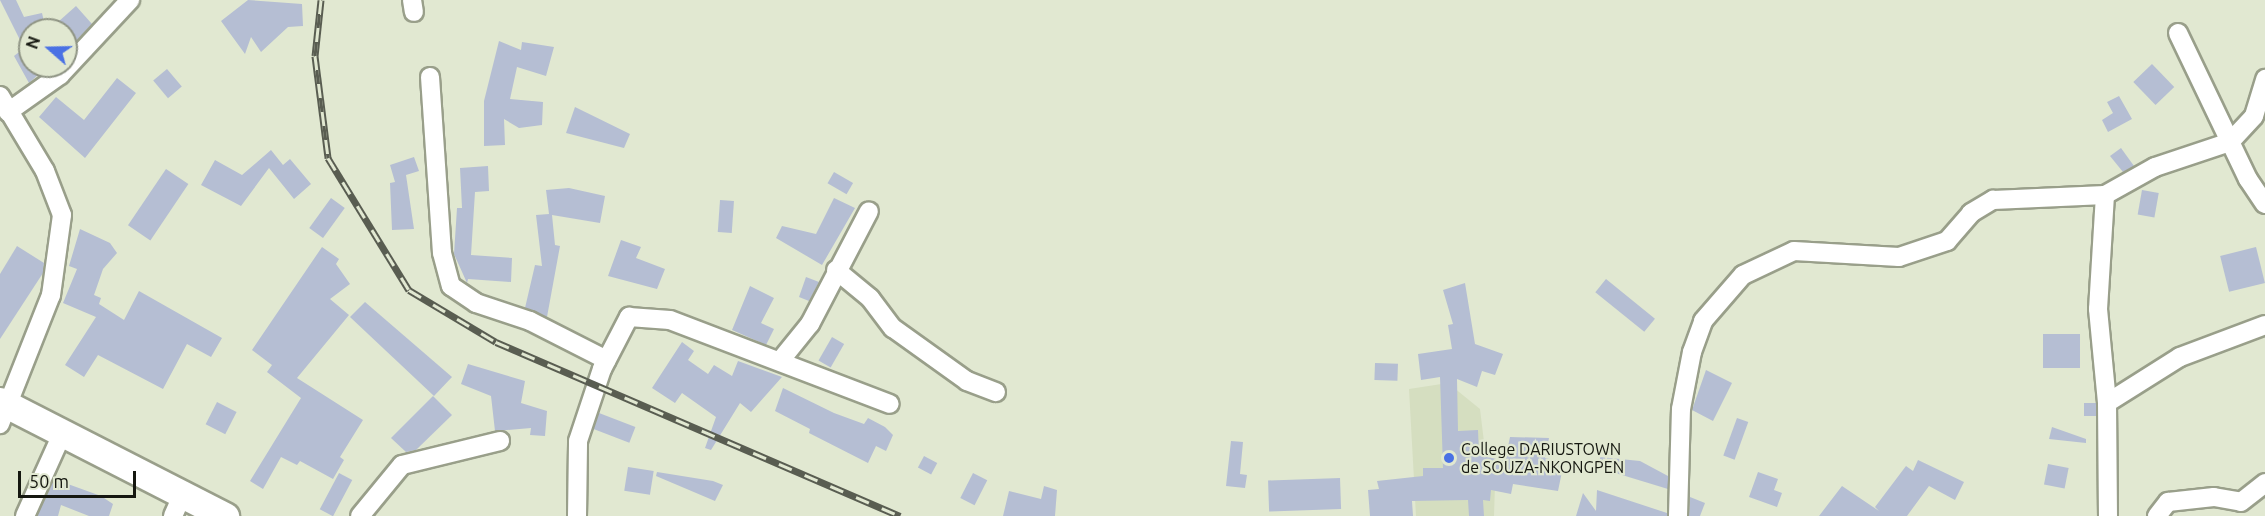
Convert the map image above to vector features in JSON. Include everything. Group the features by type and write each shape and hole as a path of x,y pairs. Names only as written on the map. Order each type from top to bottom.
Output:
{"highway":[{"path":"4,411 62,434 177,506 225,516"}],"street":[{"path":"4,411 57,270 62,215 45,171 4,104 60,75 130,0"},
{"path":"2178,33 2230,142 2265,204"},
{"path":"429,77 442,253 450,286 476,303 530,321 607,360"},
{"path":"1678,516 1681,409 1692,351 1703,321 1743,275 1794,250 1899,257 1951,238 1971,213 1993,200 2105,195 2156,167 2230,142 2254,116 2265,79"},
{"path":"2105,195 2098,309 2107,403 2108,516"},
{"path":"780,361 810,324 836,270 869,211"},
{"path":"836,270 870,298 892,328 967,381 996,392"},
{"path":"577,516 578,441 607,360 629,317 670,320 890,404"},
{"path":"2107,403 2180,357 2265,325"},
{"path":"25,516 62,434"},
{"path":"360,516 402,465 500,441"},
{"path":"2157,516 2168,502 2214,496 2241,502 2265,483"}],"shaded area":[{"name":"College DARIUSTOWN de SOUZA-NKONGPEN","path":"1448,383 1480,409 1488,475 1495,485 1494,516 1416,516 1409,389"}],"building":[{"path":"0,0 16,0 24,17 42,13 43,18 18,18 18,36"},
{"path":"248,0 302,4 303,26 288,27 261,52 251,37 245,54 221,21"},
{"path":"76,6 92,24 78,39 78,18 62,18"},
{"path":"499,41 521,50 522,42 554,47 546,76 517,67 510,99 543,102 542,125 519,128 504,119 505,145 484,146 484,101"},
{"path":"2152,64 2174,87 2156,105 2133,82"},
{"path":"167,69 182,87 168,98 153,81"},
{"path":"117,78 136,93 85,158 39,117 56,97 84,120"},
{"path":"2119,96 2132,119 2108,132 2102,120 2113,113 2107,102"},
{"path":"575,107 630,134 624,148 566,133"},
{"path":"2121,148 2134,166 2123,172 2110,156"},
{"path":"271,150 283,165 290,159 311,184 294,199 269,168 241,206 201,185 215,160 242,175"},
{"path":"414,157 419,171 406,175 414,229 392,230 390,183 395,182 390,165"},
{"path":"488,166 489,191 475,192 471,255 512,258 511,282 468,279 467,283 454,254 457,208 462,208 460,168"},
{"path":"166,169 188,184 150,240 128,225"},
{"path":"834,172 853,183 847,194 828,183"},
{"path":"569,188 605,196 600,223 552,215 555,245 560,246 547,317 525,308 535,265 542,266 536,215 549,214 546,190"},
{"path":"2142,190 2159,193 2154,218 2138,215"},
{"path":"331,198 345,208 323,238 309,228"},
{"path":"834,198 855,208 822,265 776,238 782,226 816,234"},
{"path":"720,200 734,201 732,233 718,232"},
{"path":"80,229 110,243 117,253 103,269 94,295 101,298 99,304 124,320 139,291 222,338 211,357 187,344 163,389 98,355 84,377 65,365 96,317 63,303 77,269 69,266"},
{"path":"621,240 641,247 636,258 665,269 657,289 608,276"},
{"path":"17,246 44,263 43,273 0,339 0,274"},
{"path":"322,247 339,259 336,264 350,284 330,299 349,315 297,378 363,420 340,457 344,460 333,479 300,461 297,465 281,457 263,489 250,481 301,398 267,372 272,365 252,350"},
{"path":"2256,247 2265,283 2229,292 2220,256"},
{"path":"806,277 819,282 809,301 799,297"},
{"path":"1606,279 1655,319 1644,332 1595,292"},
{"path":"1465,283 1475,344 1503,354 1495,375 1482,371 1477,387 1457,379 1458,431 1478,430 1479,455 1505,461 1510,437 1549,438 1545,458 1564,462 1558,491 1513,484 1511,494 1491,490 1490,501 1483,500 1484,516 1469,516 1468,500 1412,501 1413,516 1370,516 1368,490 1379,489 1377,481 1423,476 1423,468 1443,468 1440,377 1421,380 1418,354 1452,349 1448,325 1453,324 1443,290"},
{"path":"750,286 774,298 761,323 774,329 766,345 732,330"},
{"path":"365,302 452,377 434,396 350,317"},
{"path":"2043,334 2080,334 2080,368 2043,368"},
{"path":"832,337 844,344 831,367 818,360"},
{"path":"682,342 694,351 688,360 708,374 714,365 732,376 738,361 782,377 751,412 740,403 711,450 705,448 716,417 682,393 675,403 652,388"},
{"path":"1375,363 1398,364 1397,381 1374,380"},
{"path":"468,364 525,381 521,403 547,411 545,436 530,435 531,428 495,431 491,396 461,384"},
{"path":"1706,370 1732,383 1713,421 1692,410"},
{"path":"783,388 834,413 864,424 868,418 885,427 893,435 886,451 876,446 868,463 809,433 810,429 775,411"},
{"path":"433,396 452,415 416,450 406,452 391,438"},
{"path":"217,402 237,412 225,434 206,424"},
{"path":"2084,403 2096,403 2096,416 2084,416"},
{"path":"599,413 635,427 629,443 593,429"},
{"path":"1737,418 1748,422 1735,460 1723,456"},
{"path":"2052,427 2086,439 2086,443 2049,439"},
{"path":"1231,441 1243,442 1240,474 1247,475 1245,488 1226,486"},
{"path":"924,456 937,463 931,475 918,467"},
{"path":"1600,457 1640,461 1668,476 1668,489 1599,468"},
{"path":"1918,460 1964,482 1955,500 1929,486 1907,516 1819,516 1842,486 1879,511 1875,507 1906,466 1913,471"},
{"path":"2048,464 2069,468 2065,489 2044,485"},
{"path":"628,467 654,471 650,495 624,491"},
{"path":"657,472 713,481 723,485 715,501 656,476"},
{"path":"1758,472 1778,479 1774,490 1782,493 1777,507 1749,497"},
{"path":"339,473 352,480 333,516 320,509"},
{"path":"973,473 987,480 975,505 960,498"},
{"path":"1340,478 1341,509 1269,511 1268,481"},
{"path":"54,479 101,496 113,504 109,516 89,516 61,505 58,516 37,516"},
{"path":"1044,486 1057,490 1055,516 1003,516 1009,491 1041,499"},
{"path":"1597,490 1667,513 1667,516 1576,516 1583,493 1596,511"},
{"path":"1690,497 1705,503 1700,516 1689,516"}],"railway":[{"path":"321,0 315,56 328,158 409,290 496,342 900,516"}],"place":[{"name":"College DARIUSTOWN de SOUZA-NKONGPEN","path":"1449,458"}]}
